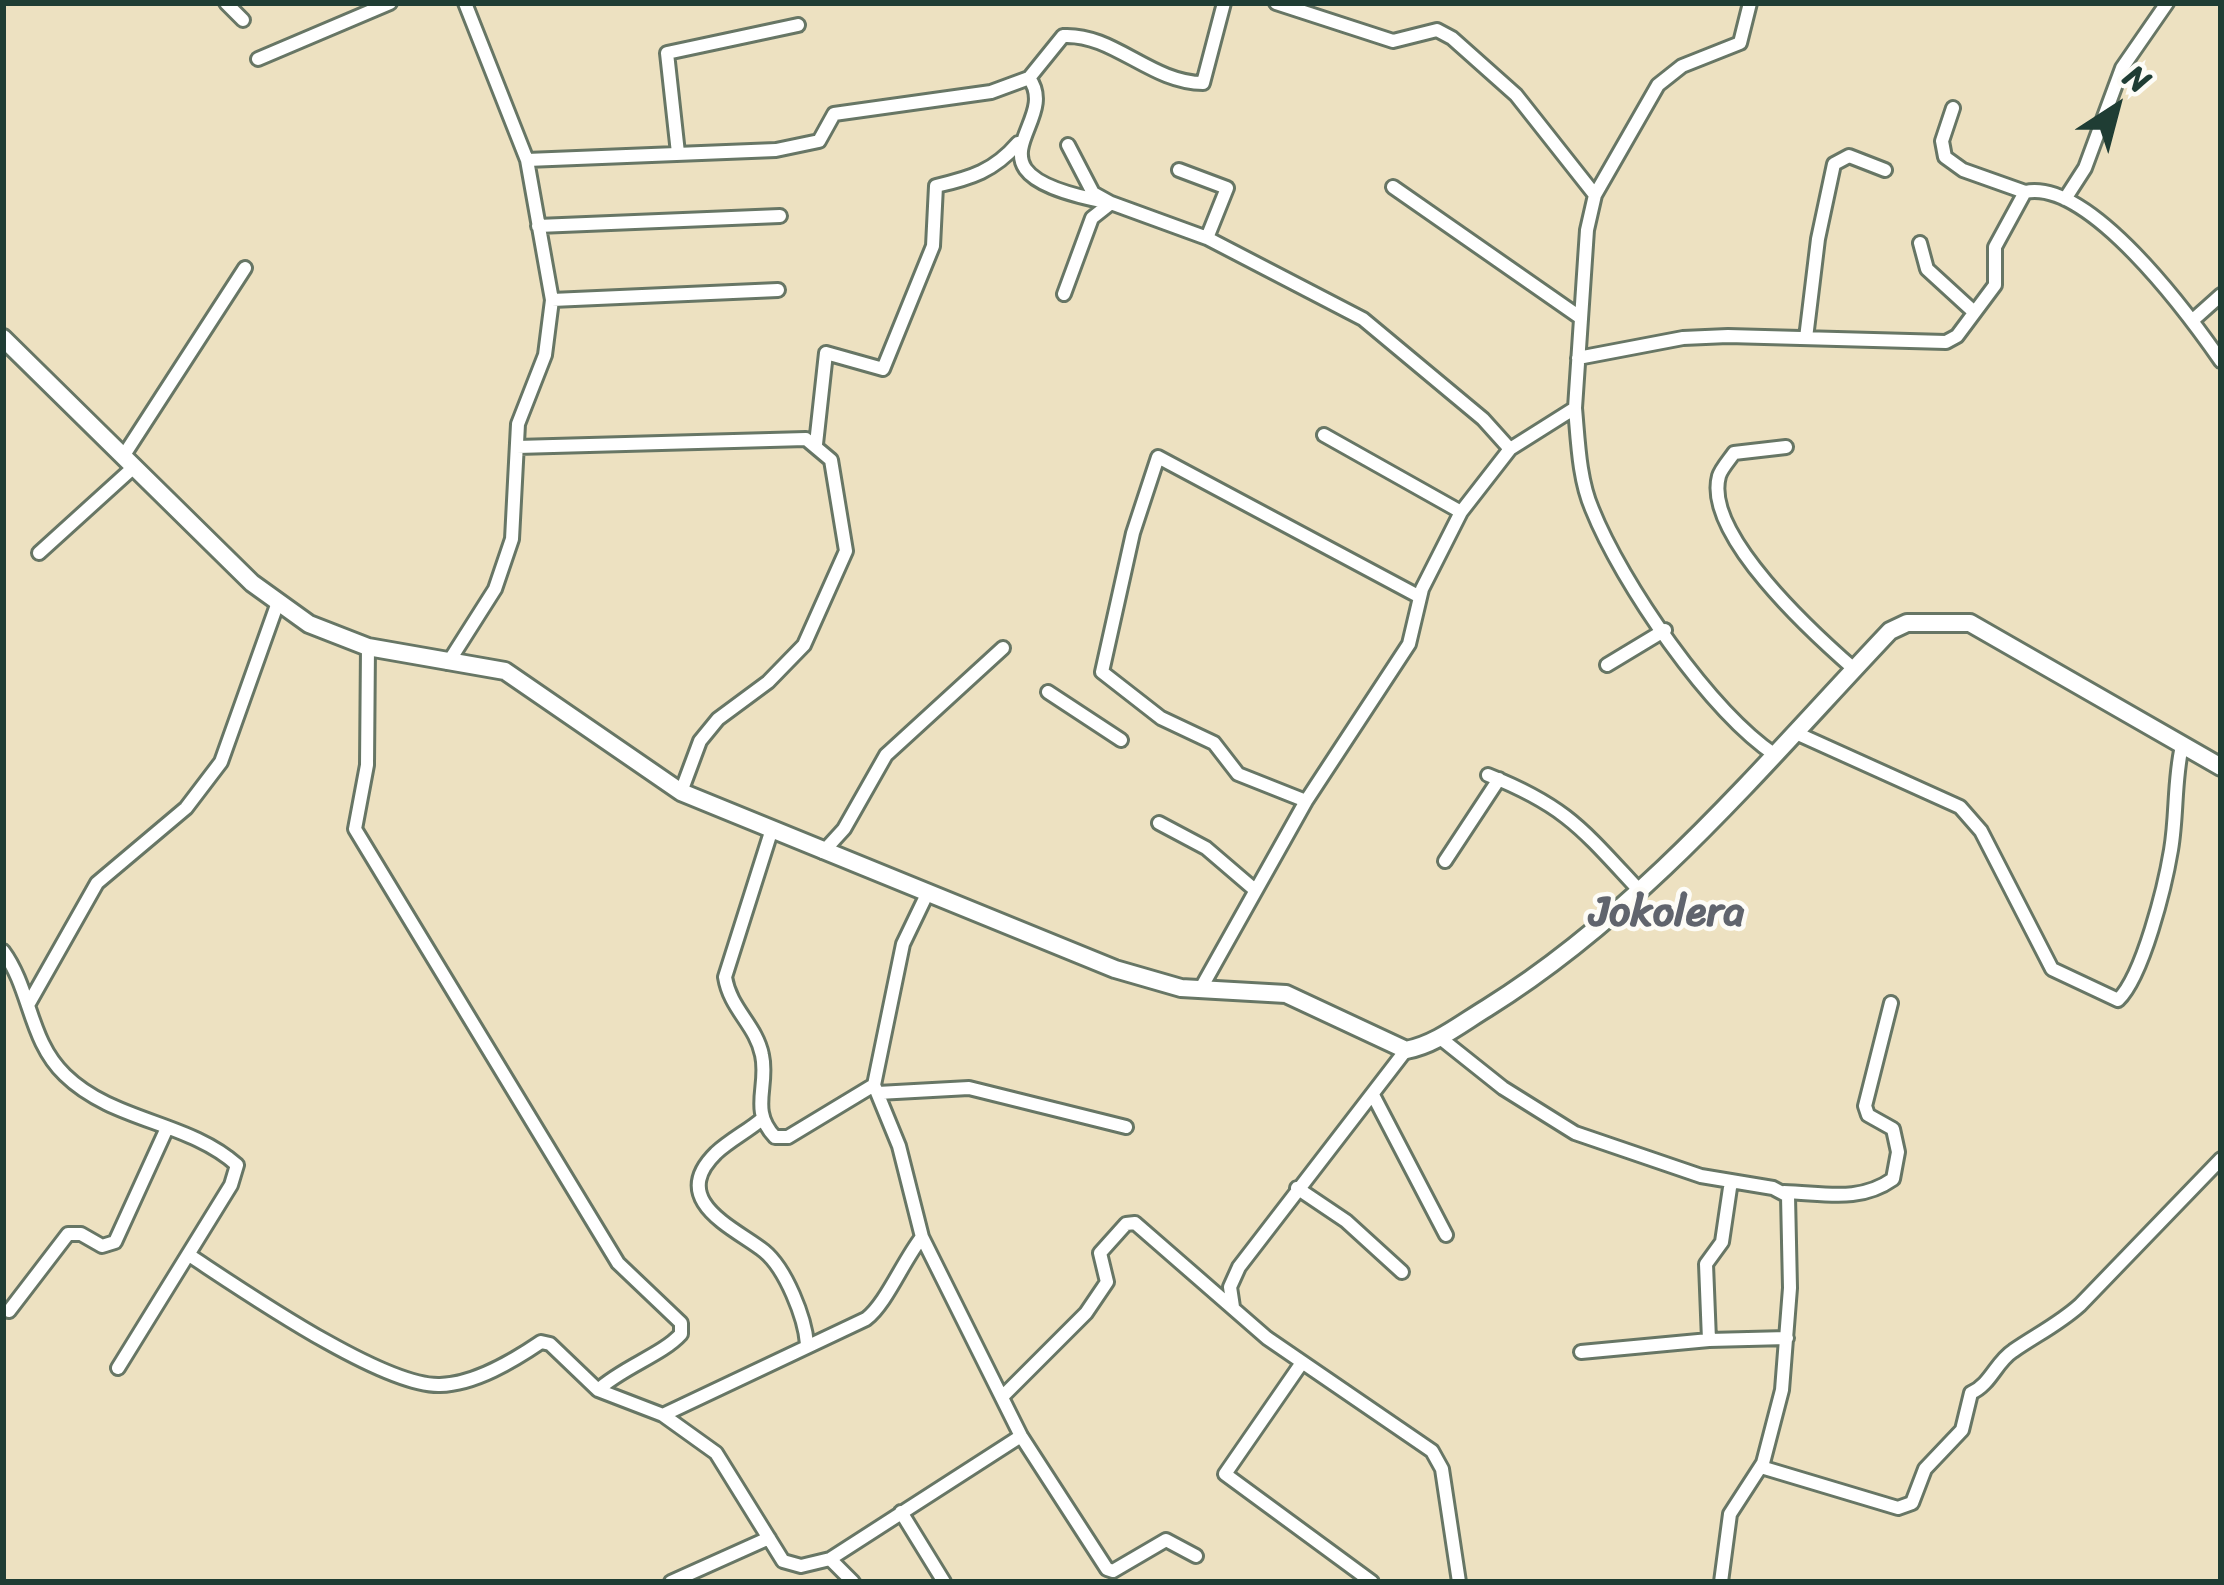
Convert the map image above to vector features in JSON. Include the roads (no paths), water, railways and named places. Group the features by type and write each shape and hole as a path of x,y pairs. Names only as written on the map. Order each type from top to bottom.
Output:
{"street":[{"path":"226,3 243,20"},
{"path":"258,59 390,3"},
{"path":"448,663 495,589 506,560 518,511 518,424 545,355 552,300 526,160 465,3"},
{"path":"526,160 776,150 819,142 834,114 991,92 1029,78 1041,68 1054,42 1079,35 1186,83 1203,83 1224,3"},
{"path":"1276,3 1393,41 1437,30 1452,38 1516,95 1595,195"},
{"path":"1750,3 1740,43 1682,66 1658,85 1595,195 1575,408 1589,505 1626,580 1739,730 1775,755"},
{"path":"2065,199 2085,168 2122,68 2167,3"},
{"path":"678,153 667,53 798,25"},
{"path":"816,444 826,353 883,369 933,246 936,186 975,177 1001,163 1018,143 1036,106 1037,89 1029,78"},
{"path":"1953,108 1942,141 1945,157 1963,170 2025,192 2065,199 2152,266 2221,361"},
{"path":"1018,143 1023,167 1032,179 1207,238 1363,319 1483,419 1510,449"},
{"path":"1069,145 1094,193 1111,203"},
{"path":"1806,338 1817,239 1834,164 1850,156 1885,170"},
{"path":"1179,170 1227,188 1207,238"},
{"path":"1393,187 1581,318"},
{"path":"1578,358 1683,338 1946,342 1996,282 1995,247 2025,192"},
{"path":"1064,294 1092,218 1111,203"},
{"path":"538,226 780,216"},
{"path":"1920,243 1927,269 1974,312"},
{"path":"39,553 130,460 245,268"},
{"path":"552,300 778,290"},
{"path":"2193,320 2221,295"},
{"path":"5,346 130,460 277,605 368,647 518,677 681,792 1115,969 1200,990 1286,994 1406,1050"},
{"path":"1200,990 1306,801 1409,644 1420,597 1461,512 1510,449 1575,408"},
{"path":"1324,435 1461,512"},
{"path":"517,447 806,439 816,444 835,472 847,551 804,645 768,682 718,719 700,741 681,792"},
{"path":"1786,447 1734,453 1719,477 1723,516 1786,609 1854,669"},
{"path":"1306,801 1238,774 1214,743 1161,718 1102,672 1133,533 1158,457 1420,597"},
{"path":"1210,480 1267,525 1296,538"},
{"path":"28,1005 97,883 186,808 220,762 277,605"},
{"path":"1233,1309 1230,1287 1239,1267 1406,1050 1439,1037 1554,966 1775,755 1890,631 1906,622 1970,623 2221,767"},
{"path":"1606,665 1665,630"},
{"path":"368,647 368,764 355,829 618,1263 681,1324 681,1334 669,1346 626,1366 598,1390"},
{"path":"822,853 844,829 886,755 1003,648"},
{"path":"1048,692 1121,740"},
{"path":"1796,733 1960,807 1981,831 2052,969 2118,1000 2145,950 2172,848 2173,785 2182,746"},
{"path":"1445,861 1494,777 1539,795 1574,819 1638,890"},
{"path":"1159,823 1206,848 1255,890"},
{"path":"771,832 725,977 728,998 752,1031 764,1060 762,1119 775,1137 788,1137 876,1089 969,1088 1126,1127"},
{"path":"928,892 903,944 876,1089 898,1146 922,1238 1021,1436 1107,1569 1114,1571 1166,1540 1196,1556"},
{"path":"3,951 50,1058 66,1076 119,1111 229,1158 238,1170 118,1368"},
{"path":"1439,1037 1503,1088 1575,1133 1731,1181 1784,1192 1855,1197 1875,1192 1893,1179 1898,1152 1892,1129 1868,1115 1865,1106 1891,1003"},
{"path":"1373,1095 1446,1235"},
{"path":"762,1119 716,1154 700,1182 702,1195 724,1228 766,1252 803,1318 807,1344"},
{"path":"9,1311 68,1234 81,1234 102,1246 115,1242 167,1128"},
{"path":"1761,1467 1898,1508 1912,1503 1925,1469 1962,1430 1971,1394 1984,1387 2008,1353 2069,1314 2221,1159"},
{"path":"1709,1340 1706,1264 1722,1242 1731,1181"},
{"path":"1298,1188 1346,1221 1402,1272"},
{"path":"1721,1582 1730,1514 1761,1467 1781,1390 1791,1206 1784,1192"},
{"path":"1002,1397 1105,1287 1108,1274 1099,1256 1128,1222 1140,1226 1301,1364 1432,1451 1442,1469 1460,1582"},
{"path":"663,1415 877,1311 893,1275 922,1238"},
{"path":"189,1255 357,1356 412,1381 441,1385 466,1381 541,1342 550,1344 598,1390 663,1415 716,1453 788,1564 830,1559 1021,1436"},
{"path":"1581,1352 1787,1338"},
{"path":"1301,1364 1226,1474 1372,1582"},
{"path":"901,1512 944,1582"},
{"path":"671,1582 769,1538"},
{"path":"830,1559 853,1582"}],"district":[{"name":"Jokolera","path":"1667,914"}]}
